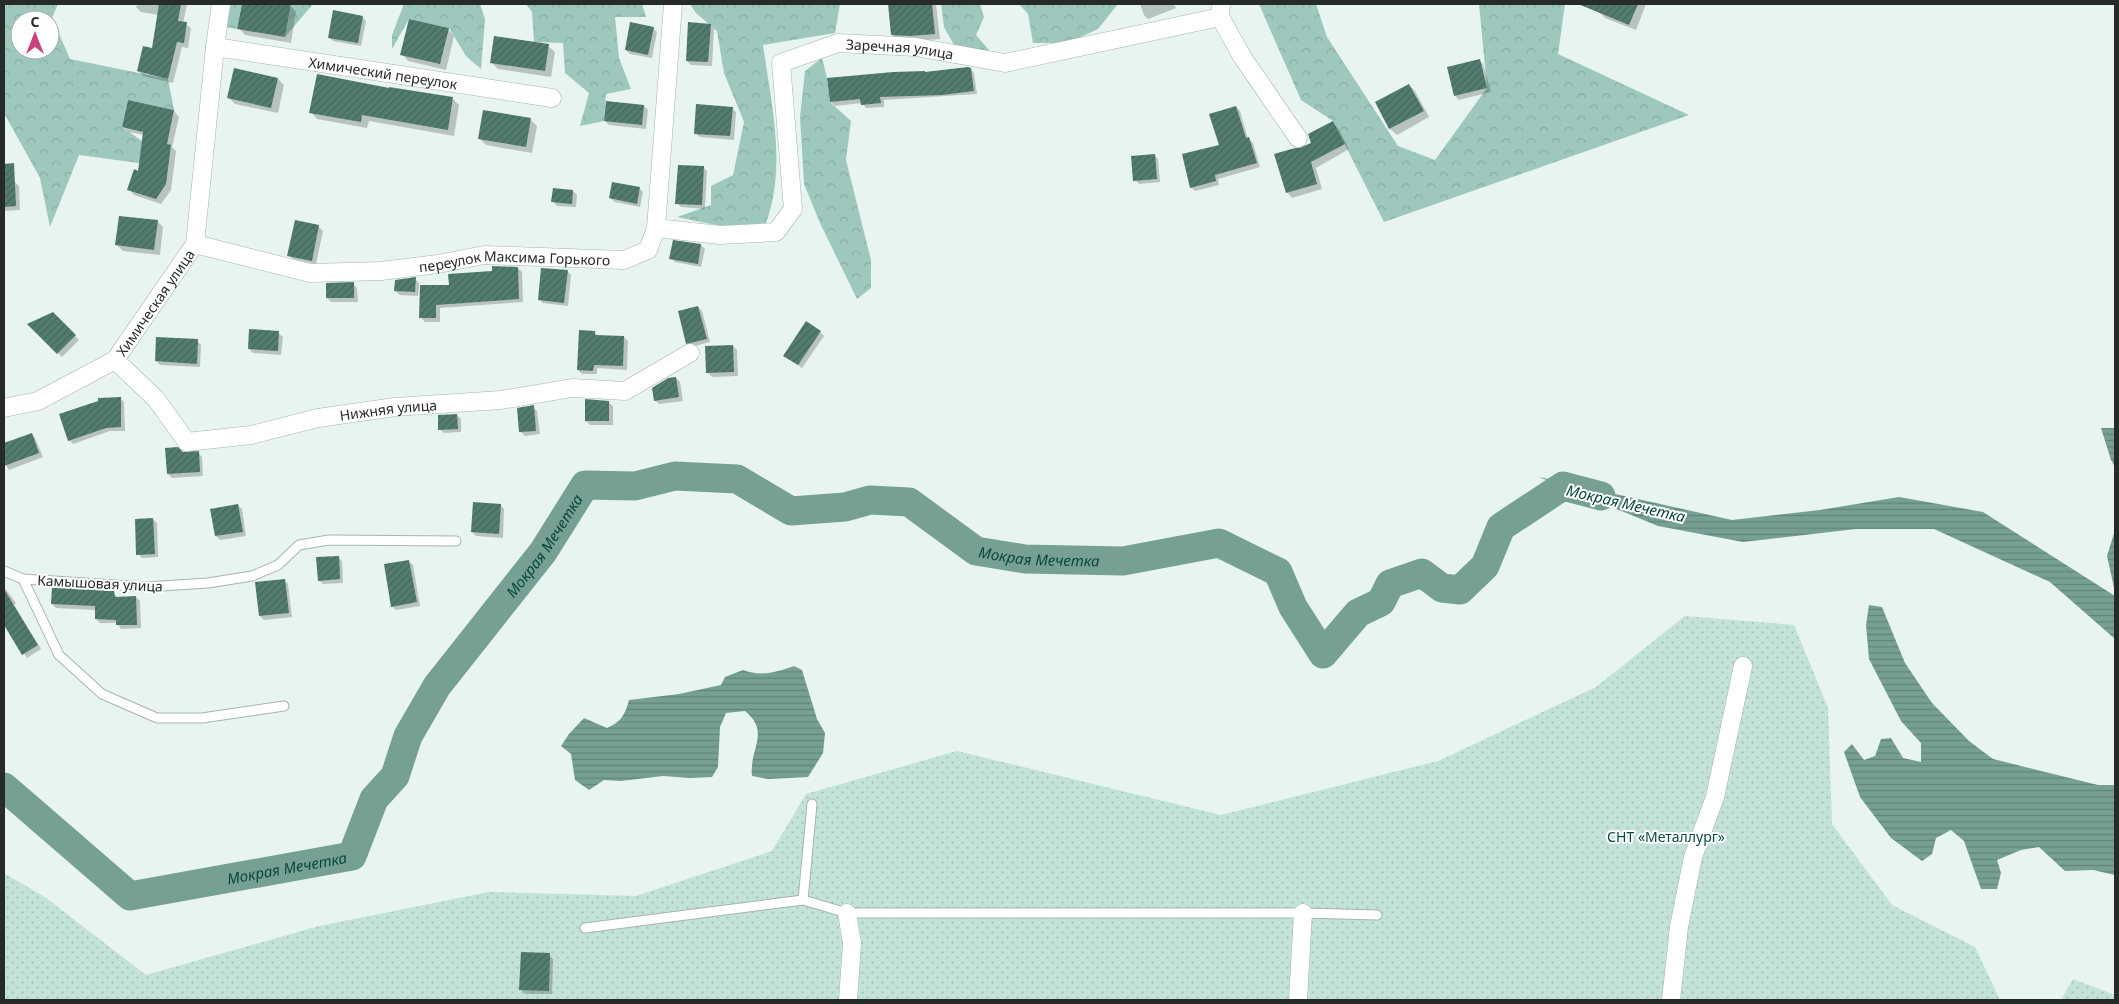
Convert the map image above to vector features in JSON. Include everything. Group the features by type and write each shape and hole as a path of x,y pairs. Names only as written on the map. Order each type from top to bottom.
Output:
{"street":[{"name":"Химическая улица","path":"4,408 38,401 115,360 195,244 221,4"},
{"name":"переулок Максима Горького","path":"195,244 310,272 381,271 438,264 484,255 624,260 648,250 656,228 673,4"},
{"name":"Заречная улица","path":"656,228 720,235 776,232 793,209 780,63 838,43 916,47 1005,63 1220,10"},
{"path":"1220,10 1243,58 1298,138"},
{"name":"Химический переулок","path":"215,47 552,98"},
{"name":"Нижняя улица","path":"115,360 156,399 187,442 250,435 318,418 395,407 501,400 572,388 625,391 690,353"},
{"path":"1671,1000 1678,927 1693,857 1715,797 1743,666"},
{"path":"848,913 852,943 848,1000"},
{"path":"1298,1000 1302,913"}],"lane":[{"name":"Камышовая улица","path":"4,571 23,579 146,587 208,583 252,576 278,566 298,545 329,540 456,541"},
{"path":"23,579 59,655 102,694 157,718 202,718 284,706"},
{"path":"803,900 812,804"},
{"path":"585,928 803,900 848,913 1302,913 1377,915"}],"green space":[{"path":"4,4 58,4 55,10 10,10 10,60 60,60 60,36 70,59 168,79 174,110 128,100 122,127 142,141 139,163 79,155 50,227 40,178 4,113"},
{"path":"231,4 242,4 237,29 226,27"},
{"path":"291,4 313,4 285,37"},
{"path":"404,4 480,4 485,19 481,69 466,56 449,28 409,19 392,49 392,35"},
{"path":"526,4 642,4 646,17 615,17 619,58 631,89 606,94 604,121 580,126 589,93 565,73 563,43 534,42 532,12"},
{"path":"690,4 840,4 835,33 763,45 773,112 776,157 776,179 766,223 721,226 677,217 711,205 711,186 733,175 744,122 724,73 717,31 696,13"},
{"path":"941,4 980,4 984,17 976,35 989,50 959,54 944,27"},
{"path":"1019,4 1118,4 1098,29 1068,43 1033,43 1028,14"},
{"path":"1259,4 1316,4 1327,37 1398,146 1435,160 1487,88 1479,4 1565,4 1558,54 1689,115 1384,222 1333,121 1301,100"},
{"path":"822,58 830,102 851,121 846,160 871,260 871,288 857,299 820,223 804,184 800,117 805,71"},
{"name":"СНТ «Металлург»","path":"1685,616 1794,625 1828,708 1832,824 1892,905 1975,947 2000,1000 4,1000 4,873 46,898 146,975 319,926 489,892 636,896 772,851 806,794 957,751 1221,815 1438,761 1596,687"},
{"path":"2073,979 2115,995 2115,1000 2061,1000"}],"water":[{"path":"2101,428 2115,428 2115,467 2111,460"},
{"path":"1539,477 1732,520 1820,510 1899,497 1983,512 2115,596 2115,639 2050,582 1934,529 1856,529 1743,542 1658,526"},
{"path":"2115,530 2115,592 2107,556"},
{"path":"1869,605 1882,607 1905,663 1932,703 1969,741 1993,759 2098,785 2115,785 2115,875 2093,870 2065,871 2039,847 2021,850 1997,860 2001,873 1997,889 1981,889 1964,841 1951,830 1936,838 1932,854 1922,861 1891,838 1860,797 1844,752 1852,744 1864,760 1875,756 1881,739 1891,738 1903,758 1921,762 1921,743 1901,721 1869,659 1866,625"},
{"path":"794,666 802,670 817,719 825,733 823,753 808,777 768,779 752,776 753,757 758,734 757,726 745,711 726,713 720,727 718,767 712,777 663,776 621,781 604,780 589,790 575,780 571,754 561,746 584,718 607,728 622,717 629,700 679,694 721,685 725,677 743,670 756,673 775,672"}],"building":[{"path":"159,4 181,4 178,21 187,22 184,43 177,42 168,79 137,71 143,46 152,48"},
{"path":"242,4 291,4 285,37 237,29"},
{"path":"888,4 932,4 935,34 891,35"},
{"path":"1578,4 1638,4 1629,25"},
{"path":"333,10 363,16 358,43 328,38"},
{"path":"409,19 449,28 440,64 400,55"},
{"path":"630,22 654,27 648,55 625,50"},
{"path":"688,22 711,24 708,62 686,61"},
{"path":"494,36 549,44 545,71 490,63"},
{"path":"1480,59 1487,88 1454,96 1447,67"},
{"path":"234,68 278,78 271,108 227,98"},
{"path":"971,68 974,91 942,95 880,97 881,103 861,105 860,99 830,102 827,78 893,72 925,72"},
{"path":"317,74 389,88 453,97 448,130 362,115 361,122 309,113"},
{"path":"1409,84 1424,111 1389,129 1375,102"},
{"path":"128,100 174,110 167,144 171,145 166,184 156,199 127,190 134,169 138,171 143,132 122,127"},
{"path":"606,101 644,105 642,125 604,121"},
{"path":"696,104 733,107 730,136 694,134"},
{"path":"1236,106 1246,138 1249,137 1257,163 1215,175 1216,181 1190,188 1182,154 1219,145 1209,114"},
{"path":"483,110 531,118 526,147 478,139"},
{"path":"1333,121 1345,144 1311,162 1317,184 1286,193 1274,154 1311,143 1308,134"},
{"path":"1155,154 1157,179 1133,181 1131,156"},
{"path":"14,163 16,206 4,207 4,164"},
{"path":"678,165 704,166 702,205 675,204"},
{"path":"612,182 640,187 637,204 609,198"},
{"path":"553,188 573,190 572,204 551,202"},
{"path":"119,216 158,220 154,250 115,245"},
{"path":"295,220 319,225 312,261 287,256"},
{"path":"673,240 701,244 698,264 669,259"},
{"path":"492,266 518,267 519,299 436,305 436,318 419,318 420,285 449,285 448,274 492,271"},
{"path":"541,268 568,270 564,303 538,300"},
{"path":"416,277 415,292 394,291 395,280"},
{"path":"354,282 354,298 326,298 326,283"},
{"path":"698,306 707,339 686,344 678,311"},
{"path":"53,312 76,335 57,354 27,324"},
{"path":"806,321 821,331 798,365 783,356"},
{"path":"249,329 279,331 278,351 248,349"},
{"path":"579,330 595,331 595,335 624,336 623,366 594,365 593,371 577,370"},
{"path":"156,337 198,339 197,364 155,361"},
{"path":"733,345 734,372 706,373 705,346"},
{"path":"676,377 679,397 654,401 652,388 668,378"},
{"path":"121,397 121,427 106,428 68,441 59,414 98,401 98,398"},
{"path":"585,399 609,401 609,421 585,421"},
{"path":"534,405 536,431 519,432 517,408"},
{"path":"457,414 458,429 438,430 438,415"},
{"path":"32,433 39,453 4,466 4,443"},
{"path":"178,447 183,452 199,451 200,472 167,474 165,448"},
{"path":"473,502 501,504 499,534 471,532"},
{"path":"238,504 243,532 215,536 210,509"},
{"path":"153,518 155,554 136,555 135,519"},
{"path":"339,556 340,579 318,581 316,557"},
{"path":"409,560 417,602 391,607 384,564"},
{"path":"285,579 289,613 259,616 255,582"},
{"path":"52,587 114,591 115,597 136,596 137,625 116,625 116,620 95,619 95,606 51,604"},
{"path":"4,589 38,645 22,655 4,625"},
{"path":"521,952 550,953 549,991 519,990"}],"waterway":[{"name":"Мокрая Мечетка","path":"4,787 130,896 352,856 374,799 395,776 408,736 437,686 543,552 585,485 635,486 675,476 737,479 791,511 845,507 870,500 909,502 976,551 1025,559 1123,561 1219,543 1278,572 1293,607 1323,654 1358,613 1381,602 1390,584 1422,573 1442,588 1460,590 1485,566 1501,527 1563,486 1601,496"}]}
